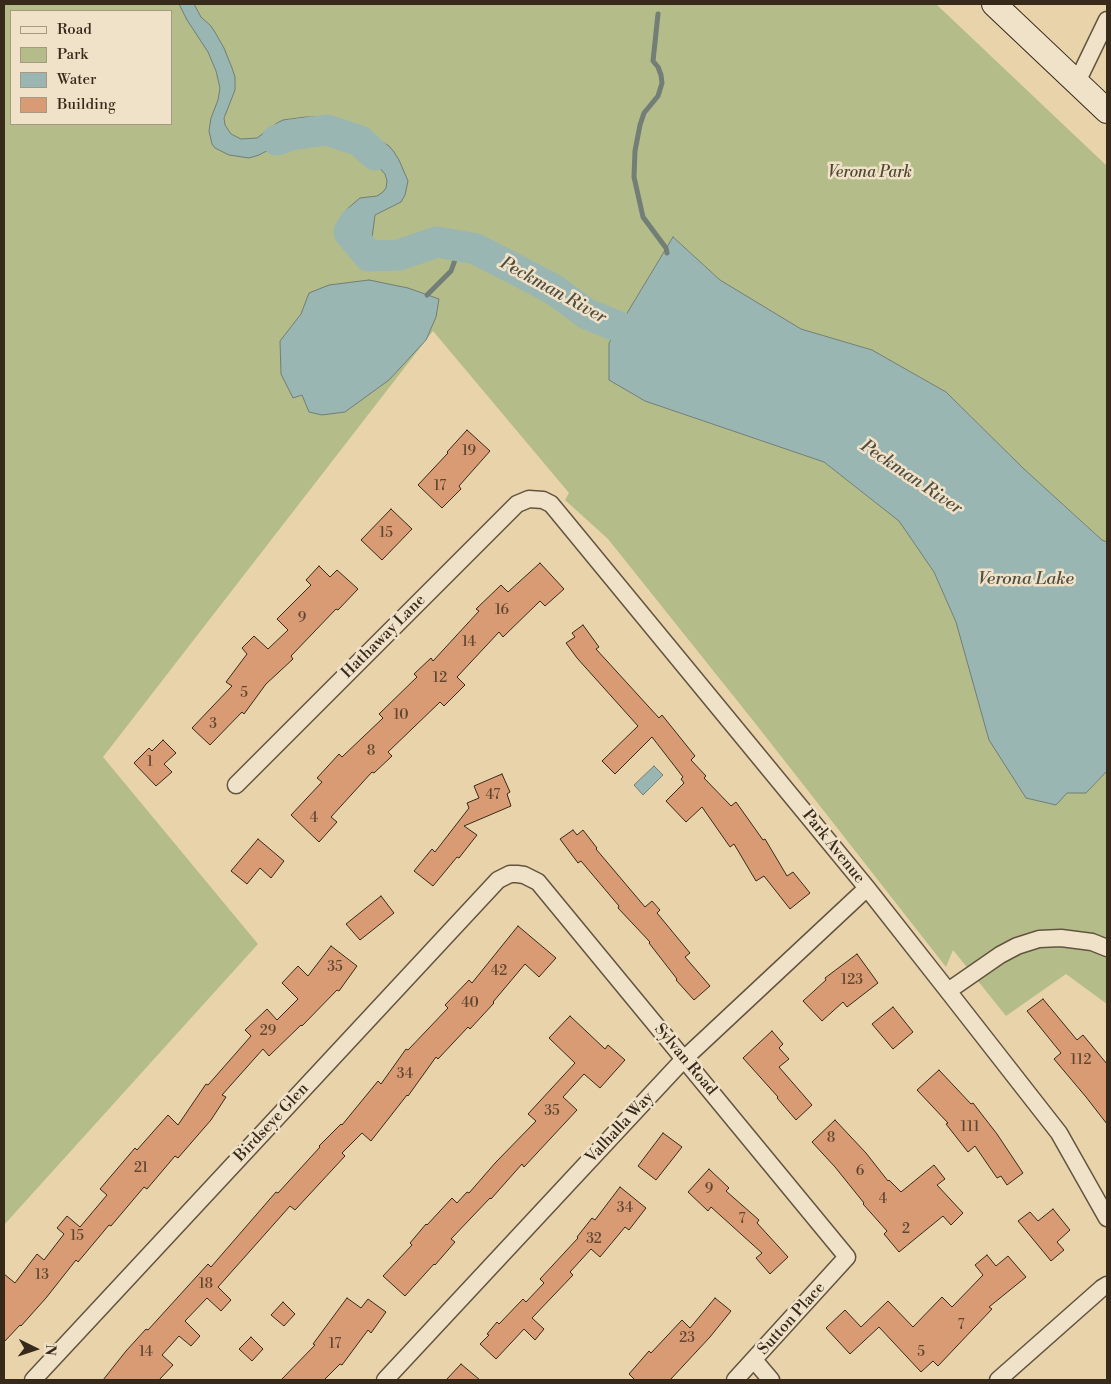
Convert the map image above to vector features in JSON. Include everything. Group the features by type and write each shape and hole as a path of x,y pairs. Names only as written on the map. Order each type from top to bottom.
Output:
{"main road":[{"path":"994,4 1107,111"}],"street":[{"path":"1077,82 1107,20"},
{"name":"Hathaway Lane","path":"236,785 517,504 522,500 536,498"},
{"name":"Park Avenue","path":"536,498 551,504 867,888 1059,1133 1107,1218"},
{"name":"Birdseye Glen","path":"33,1380 498,880 510,874 517,874"},
{"name":"Sylvan Road","path":"517,874 524,875 538,882 848,1257"},
{"name":"Valhalla Way","path":"385,1380 684,1059 867,888"},
{"path":"948,991 1000,955 1017,946 1039,940 1060,938 1092,942 1107,948"},
{"name":"Sutton Place","path":"735,1380 848,1257"},
{"path":"998,1380 1107,1285"},
{"path":"754,1360 771,1380"}],"green space":[{"name":"Verona Park","path":"4,4 936,4 1107,166 1107,542 1102,540 1024,469 946,392 872,350 801,329 720,280 673,237 609,343 609,380 645,401 824,462 900,521 934,572 956,622 1067,793 1086,793 1107,771 1107,1004 1066,974 1006,1016 953,950 946,967 608,539 565,500 569,493 433,331 103,757 258,944 4,1225"}],"water":[{"path":"179,4 194,4 201,17 211,26 216,34 232,68 235,77 235,90 224,118 225,125 231,134 241,139 257,138 283,120 319,117 343,121 376,138 389,146 394,152 408,181 405,195 401,202 375,215 369,261 356,258 349,253 342,240 344,231 343,221 346,210 360,198 377,196 383,192 387,181 385,174 367,154 329,129 323,129 304,138 280,144 249,158 229,155 215,148 209,131 220,88 216,71 208,52"},
{"name":"Verona Lake","path":"673,237 720,280 801,329 872,350 946,392 1024,469 1102,540 1107,542 1107,771 1086,793 1067,793 1056,805 1026,798 989,740 956,622 934,572 899,521 824,462 645,401 609,380 609,343"},
{"path":"369,280 408,288 439,299 436,317 426,340 389,380 345,412 322,415 309,412 302,395 293,398 281,374 280,341 301,314 309,293 329,285"},
{"path":"654,766 663,775 643,795 634,785"}],"building":[{"path":"467,430 490,451 459,486 461,489 442,508 418,485"},
{"path":"391,509 412,529 382,560 361,540"},
{"path":"540,563 564,589 545,606 540,601 503,637 499,632 457,677 465,685 444,706 440,702 388,752 392,756 374,773 372,772 331,817 337,822 319,842 291,815 322,782 317,778 339,754 342,757 383,718 379,714 417,677 414,674 431,658 433,661 479,611 476,609 501,585 508,592"},
{"path":"319,566 330,577 337,570 358,589 291,656 293,659 266,684 244,714 242,712 210,745 192,728 232,686 226,682 247,654 242,648 254,636 268,649 288,630 277,619 311,585 306,580"},
{"path":"583,625 599,647 596,649 659,718 662,715 695,756 691,760 706,776 704,778 731,806 736,802 763,840 765,839 787,876 793,872 810,893 790,909 764,876 756,881 734,844 730,847 702,807 686,822 666,801 684,783 681,779 683,777 652,737 615,774 602,761 638,726 577,658 566,643 575,637 572,633"},
{"path":"163,740 176,753 164,764 172,772 156,786 134,763 149,748 152,751"},
{"path":"502,774 510,792 507,794 511,806 464,826 477,835 433,886 414,871 432,849 435,852 469,808 467,803 479,798 474,786"},
{"path":"573,830 577,835 583,830 596,849 645,907 652,901 660,910 657,913 690,953 685,957 710,986 694,1000 676,980 650,942 618,908 619,906 581,861 578,863 560,839"},
{"path":"258,839 284,861 271,878 260,868 247,884 231,871"},
{"path":"381,896 394,913 360,940 346,924"},
{"path":"518,926 556,958 539,977 525,964 494,1003 470,1029 468,1027 438,1059 436,1057 408,1096 371,1141 362,1133 342,1153 345,1156 295,1210 290,1206 218,1287 231,1300 221,1311 207,1298 185,1321 200,1336 191,1346 179,1336 162,1355 173,1365 159,1380 103,1380 146,1329 148,1330 208,1264 211,1267 276,1192 278,1193 319,1146 342,1125 378,1081 381,1084 406,1049 408,1050 448,1008 445,1005 469,980 472,983"},
{"path":"331,946 357,966 339,991 337,990 269,1056 263,1049 222,1095 226,1097 211,1120 178,1158 175,1156 147,1189 144,1187 78,1262 76,1260 21,1326 4,1342 4,1274 15,1283 37,1254 44,1260 64,1234 57,1228 67,1216 80,1227 107,1195 100,1189 135,1148 137,1150 168,1115 178,1125 206,1084 208,1085 251,1036 245,1030 267,1009 277,1020 298,999 282,983 298,966 308,976"},
{"path":"857,954 878,983 847,1007 843,1002 822,1021 803,1001 826,980 825,978"},
{"path":"1043,999 1077,1040 1083,1035 1107,1064 1107,1124 1054,1059 1061,1053 1027,1011"},
{"path":"893,1007 913,1032 893,1049 872,1024"},
{"path":"570,1016 605,1049 608,1045 625,1060 600,1088 584,1074 563,1097 577,1110 524,1167 522,1164 491,1199 451,1239 455,1242 405,1296 383,1276 412,1245 410,1243 426,1224 452,1198 457,1203 467,1192 469,1193 536,1121 528,1114 575,1063 549,1038"},
{"path":"772,1031 783,1044 779,1048 789,1059 779,1067 812,1105 796,1120 743,1058"},
{"path":"939,1070 971,1104 973,1103 997,1134 1023,1173 1007,1185 1001,1176 997,1178 975,1146 968,1152 946,1124 948,1123 917,1090"},
{"path":"835,1120 866,1153 888,1181 901,1192 934,1165 945,1179 937,1185 963,1213 951,1225 943,1216 899,1252 884,1234 887,1231 812,1142"},
{"path":"663,1133 682,1147 656,1180 638,1166"},
{"path":"709,1169 729,1188 726,1191 759,1220 757,1223 788,1257 770,1274 756,1258 762,1253 711,1207 708,1211 688,1192"},
{"path":"620,1187 646,1208 629,1230 625,1227 600,1257 591,1249 570,1272 573,1275 532,1318 544,1329 535,1340 524,1329 496,1359 480,1344 489,1335 487,1334 497,1322 499,1324 523,1299 526,1302 544,1283 540,1279 578,1238 592,1218 595,1220"},
{"path":"1053,1209 1070,1230 1057,1242 1064,1250 1051,1261 1018,1221 1030,1212 1038,1221"},
{"path":"987,1255 996,1266 1008,1256 1026,1277 989,1307 992,1309 938,1366 933,1361 921,1372 879,1327 850,1354 826,1328 845,1310 861,1327 888,1301 913,1327 942,1297 952,1307 983,1275 975,1265"},
{"path":"347,1298 361,1308 368,1299 386,1312 371,1333 368,1330 342,1365 340,1364 324,1380 281,1380 315,1345 313,1344"},
{"path":"715,1298 731,1311 670,1380 635,1380 629,1374 649,1351 651,1353 682,1320 690,1328"},
{"path":"283,1302 295,1314 284,1326 271,1315"},
{"path":"251,1337 263,1349 252,1361 239,1349"},
{"path":"461,1364 480,1380 446,1380"}],"waterway":[{"path":"658,14 653,61 658,67 662,83 658,96 644,113 640,125 635,151 634,177 643,217 666,248 667,253"},
{"name":"Peckman River","path":"277,140 291,135 327,130 360,141 375,155"},
{"name":"Peckman River","path":"355,222 349,232 369,256 399,255 437,242 476,249 553,289 587,314 659,343"},
{"path":"427,295 451,271 460,246"}]}
